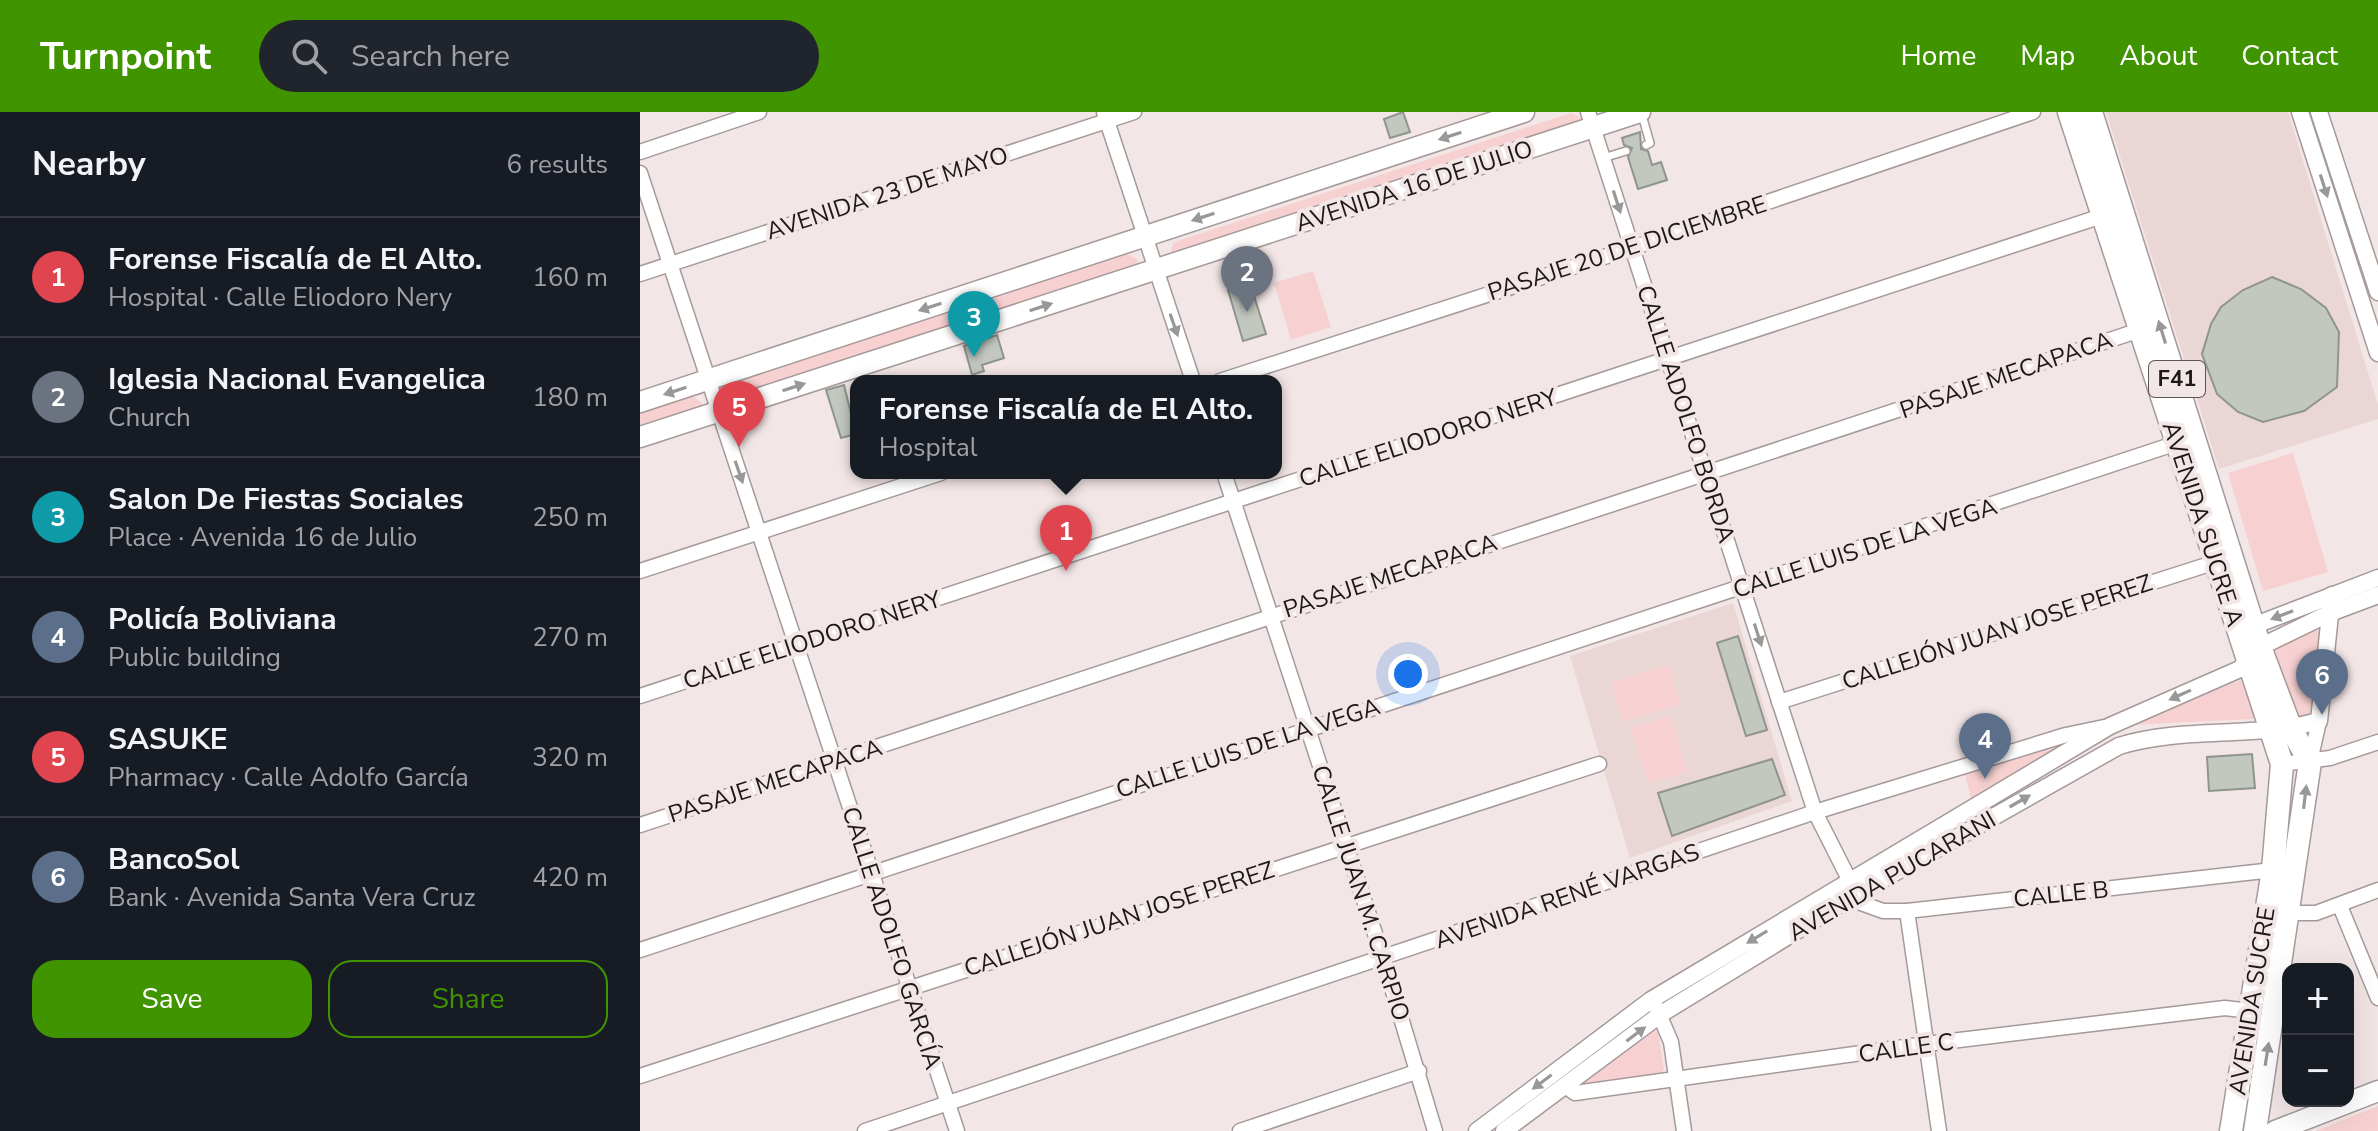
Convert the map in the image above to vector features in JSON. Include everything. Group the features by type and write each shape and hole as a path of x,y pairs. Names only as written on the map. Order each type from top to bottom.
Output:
{"main road":[{"name":"AVENIDA 16 DE JULIO","path":"640,402 1524,112"},
{"name":"AVENIDA 16 DE JULIO","path":"640,437 1155,270 1591,120 1641,112"},
{"name":"AVENIDA SUCRE A","path":"2069,112 2113,212 2250,642"},
{"name":"AVENIDA SUCRE A","path":"2091,112 2140,330 2216,562 2250,642"},
{"name":"F41","path":"2250,642 2282,730 2273,870"},
{"name":"F41","path":"2282,730 2310,762"},
{"name":"AVENIDA SUCRE","path":"2255,1131 2290,913 2310,762"},
{"name":"AVENIDA SUCRE","path":"2231,1131 2273,870"},
{"path":"2275,1131 2378,1091"}],"street":[{"path":"640,152 759,112"},
{"name":"AVENIDA 23 DE MAYO","path":"640,274 1106,116 1134,112"},
{"name":"PASAJE 20 DE DICIEMBRE","path":"1239,375 1632,248 2033,112"},
{"path":"2301,112 2378,353"},
{"path":"2319,112 2372,256 2378,292"},
{"path":"1106,116 1191,375"},
{"name":"CALLE ADOLFO BORDA","path":"1591,120 1815,812 1852,889"},
{"name":"CALLE ADOLFO GARCÍA","path":"640,173 957,1131"},
{"name":"CALLE ELIODORO NERY","path":"640,696 2113,212"},
{"name":"PASAJE MECAPACA","path":"640,825 1268,615 1707,475 2140,330"},
{"name":"CALLE LUIS DE LA VEGA","path":"640,950 2177,443"},
{"path":"640,571 923,479"},
{"name":"CALLE JUAN M. CARPIO","path":"1226,479 1383,958 1435,1131"},
{"name":"CALLEJÓN JUAN JOSE PEREZ","path":"1779,702 2216,562"},
{"path":"2250,642 2332,595 2378,578"},
{"path":"2310,762 2319,721 2332,595"},
{"path":"2250,642 2378,595"},
{"name":"AVENIDA RENÉ VARGAS","path":"865,1131 1815,812 2066,735 2110,726 2240,669 2250,642"},
{"name":"AVENIDA PUCARANI","path":"1477,1131 1651,1000 2119,746 2157,737 2282,730 2319,721"},
{"path":"2110,726 2119,746"},
{"name":"AVENIDA PUCARANI","path":"1504,1131 1661,1014 2110,726"},
{"path":"2282,764 2310,762 2378,742"},
{"name":"CALLEJÓN JUAN JOSE PEREZ","path":"640,1076 1599,764"},
{"name":"CALLE B","path":"1852,889 1869,908 1907,911 2273,870"},
{"path":"2290,913 2316,913 2378,890"},
{"path":"2340,906 2378,998"},
{"path":"1907,911 1939,1131"},
{"path":"1651,1000 1661,1014 1671,1042 1684,1131"},
{"name":"CALLE C","path":"1565,1086 1575,1093 1926,1044 2225,1008 2250,1011"},
{"path":"1240,1131 1419,1071"}],"lane":[{"path":"1641,112 1650,143 1646,145"},
{"path":"1603,158 1626,151"}],"shaded area":[{"path":"2106,112 2288,112 2378,405 2378,419 2219,469"},
{"path":"1571,113 1580,117 1582,124 1173,256 1171,250 1174,242"},
{"path":"1127,254 1137,259 1138,266 736,400 728,391 735,380"},
{"path":"1313,271 1331,327 1291,340 1274,283"},
{"path":"692,395 703,404 698,411 640,430 640,412"},
{"path":"2293,453 2328,572 2263,591 2228,473"},
{"path":"1733,603 1792,801 1630,858 1570,656"},
{"path":"2316,628 2323,634 2312,713 2301,717 2296,714 2273,653 2274,647"},
{"path":"1668,665 1680,704 1623,722 1611,683"},
{"path":"2241,680 2256,714 2253,719 2133,725 2131,721"},
{"path":"1671,716 1687,772 1648,783 1631,728"},
{"path":"2073,736 2072,742 1972,802 1965,774"},
{"path":"1653,1029 1658,1033 1664,1070 1661,1073 1585,1083 1584,1080"},
{"path":"2378,1106 2378,1131 2316,1131"}],"building":[{"path":"1403,112 1410,132 1390,138 1384,119"},
{"path":"1640,132 1641,149 1648,151 1652,165 1661,162 1667,180 1638,189 1628,157 1632,148 1624,145 1622,138"},
{"path":"2272,277 2301,289 2326,308 2339,332 2337,387 2304,411 2263,422 2238,412 2217,394 2202,354 2211,324 2221,307 2243,290"},
{"path":"1250,283 1266,334 1243,341 1228,290"},
{"path":"997,335 1004,358 982,365 984,371 972,375 964,346"},
{"path":"844,385 850,410 850,436 841,438 826,390"},
{"path":"1738,636 1767,730 1746,736 1717,643"},
{"path":"2252,754 2255,788 2209,791 2207,757"},
{"path":"1772,759 1785,795 1672,836 1658,793"}],"place":[{"name":"Iglesia Nacional Evangelica","path":"1247,312"},
{"name":"Salon De Fiestas Sociales","path":"974,357"},
{"name":"SASUKE","path":"739,447"},
{"name":"Forense Fiscalía de El Alto.","path":"1066,571"},
{"name":"BancoSol","path":"2322,715"},
{"name":"Policía Boliviana","path":"1985,779"}]}
